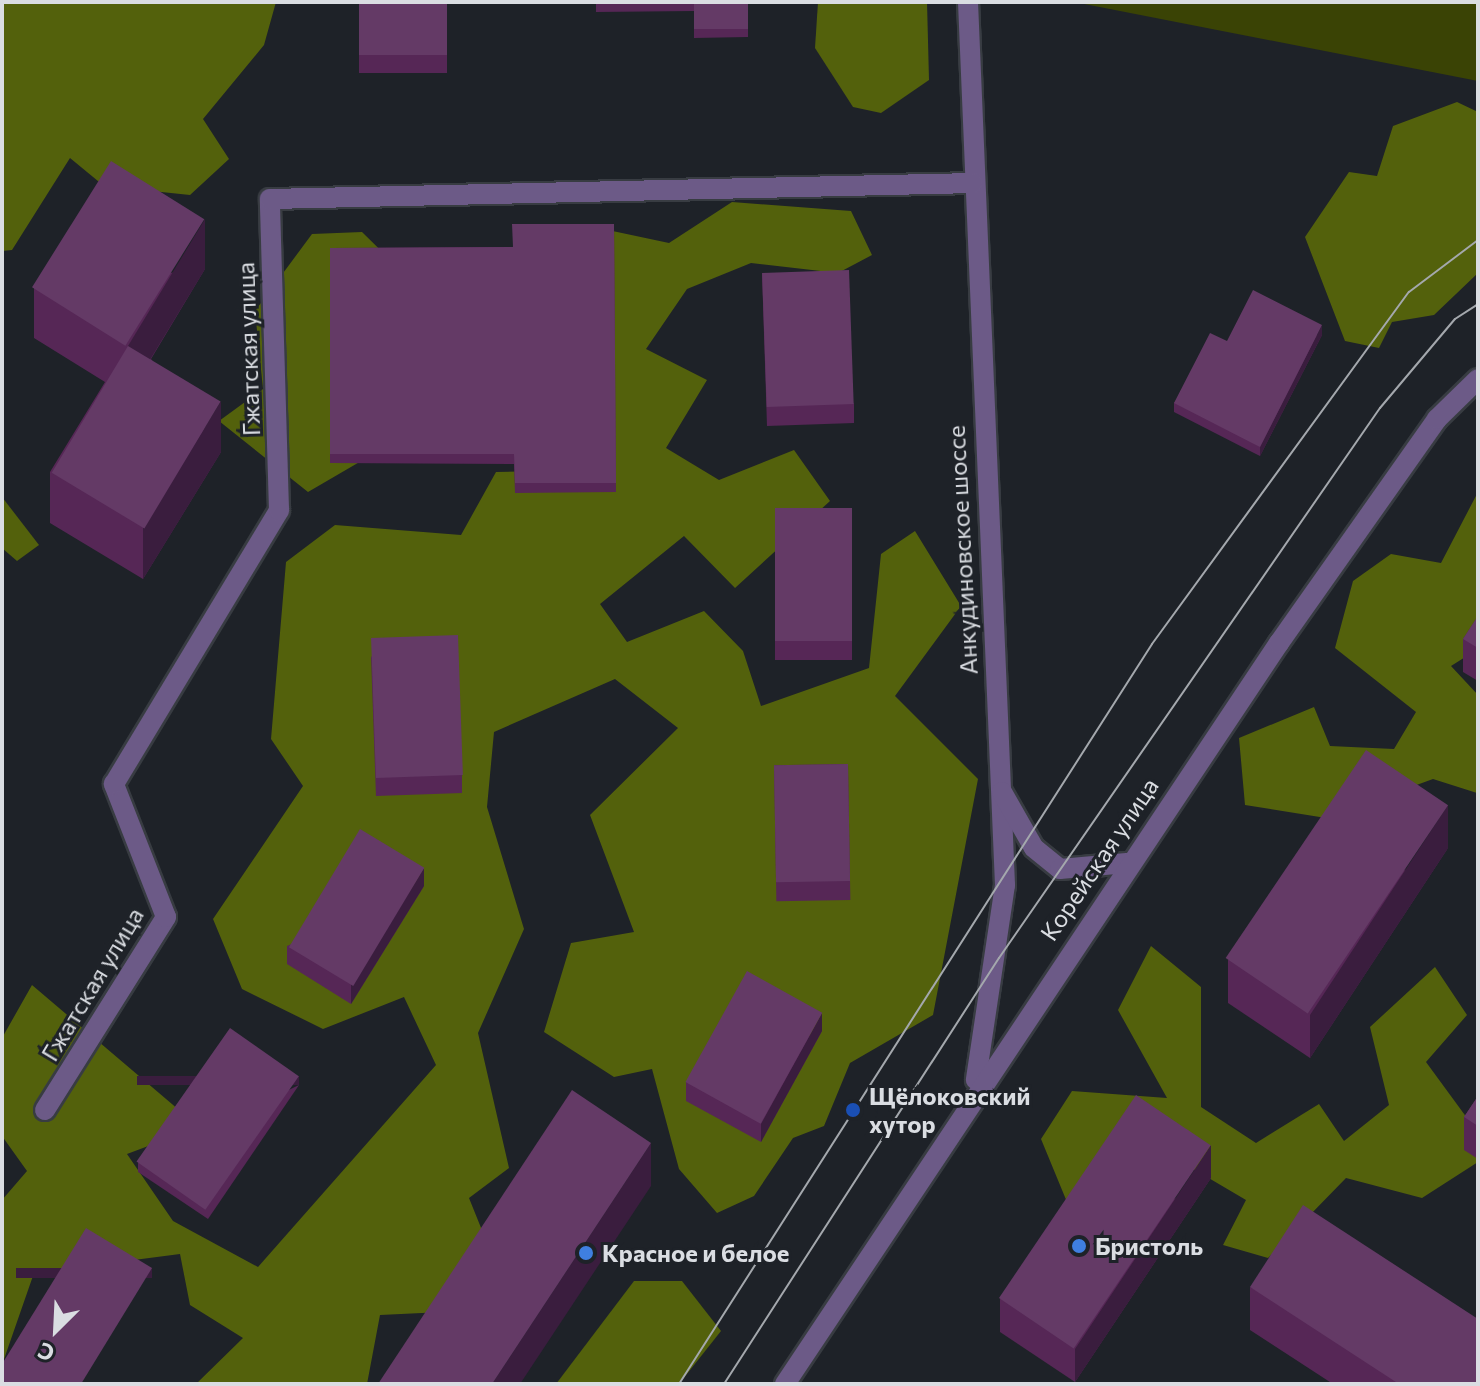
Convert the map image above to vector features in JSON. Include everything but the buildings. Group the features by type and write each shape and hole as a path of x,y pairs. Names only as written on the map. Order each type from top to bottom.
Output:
{"street":[{"name":"Анкудиновское шоссе","path":"968,2 1000,788 999,958 973,1092"},
{"name":"Гжатская улица","path":"45,1110 166,917 114,784 279,510 270,199 973,183"},
{"name":"Корейская улица","path":"785,1384 973,1092 1127,863 1437,419 1478,379"},
{"path":"1000,788 1034,848 1060,869 1127,863"}],"green space":[{"path":"2,2 276,2 264,45 203,119 229,159 190,195 104,186 70,158 12,250 2,251"},
{"path":"818,2 927,2 929,80 881,113 853,107 815,48"},
{"path":"1074,2 1478,2 1478,81"},
{"path":"1457,102 1478,112 1478,273 1434,315 1392,322 1379,348 1345,341 1305,237 1349,172 1377,176 1393,126"},
{"path":"732,202 851,211 872,255 838,273 751,263 687,289 646,349 707,380 666,448 719,480 794,450 830,501 735,588 684,536 600,604 627,642 704,611 743,651 761,706 869,668 881,554 915,531 961,606 895,696 978,779 933,1015 850,1063 824,1126 793,1138 754,1196 717,1213 679,1169 652,1069 614,1077 544,1032 571,943 634,932 590,815 678,728 615,679 494,732 487,807 524,929 478,1033 509,1168 469,1198 496,1265 464,1311 380,1315 367,1384 196,1384 243,1338 190,1305 180,1254 34,1273 2,1365 2,1200 27,1171 2,1136 2,1038 32,985 199,1127 127,1154 173,1221 258,1267 436,1065 404,997 323,1029 242,989 213,919 303,786 271,739 286,562 335,525 461,535 496,472 577,470 589,226 669,243"},
{"path":"362,232 415,284 399,439 308,492 219,421 263,389 255,311 312,234"},
{"path":"1478,492 1478,649 1451,666 1478,695 1477,793 1433,779 1326,818 1245,805 1239,738 1314,707 1330,746 1394,749 1416,712 1335,648 1353,581 1391,554 1441,563"},
{"path":"2,497 39,545 17,561 2,548"},
{"path":"1151,946 1201,987 1201,1107 1256,1143 1319,1104 1344,1141 1389,1105 1370,1027 1435,967 1467,1015 1426,1062 1478,1133 1478,1162 1422,1198 1346,1178 1268,1258 1223,1245 1246,1200 1122,1127 1081,1236 1041,1139 1072,1091 1167,1098 1118,1010"},
{"path":"634,1281 682,1281 721,1331 679,1384 556,1384"}],"tram line":[{"path":"679,1384 1152,644 1409,292 1478,240"},
{"path":"724,1384 999,958 1380,408 1455,319 1478,304"}],"place":[{"name":"Щёлоковский хутор","path":"853,1110"},
{"name":"Бристоль","path":"1079,1246"},
{"name":"Красное и белое","path":"586,1253"}]}
